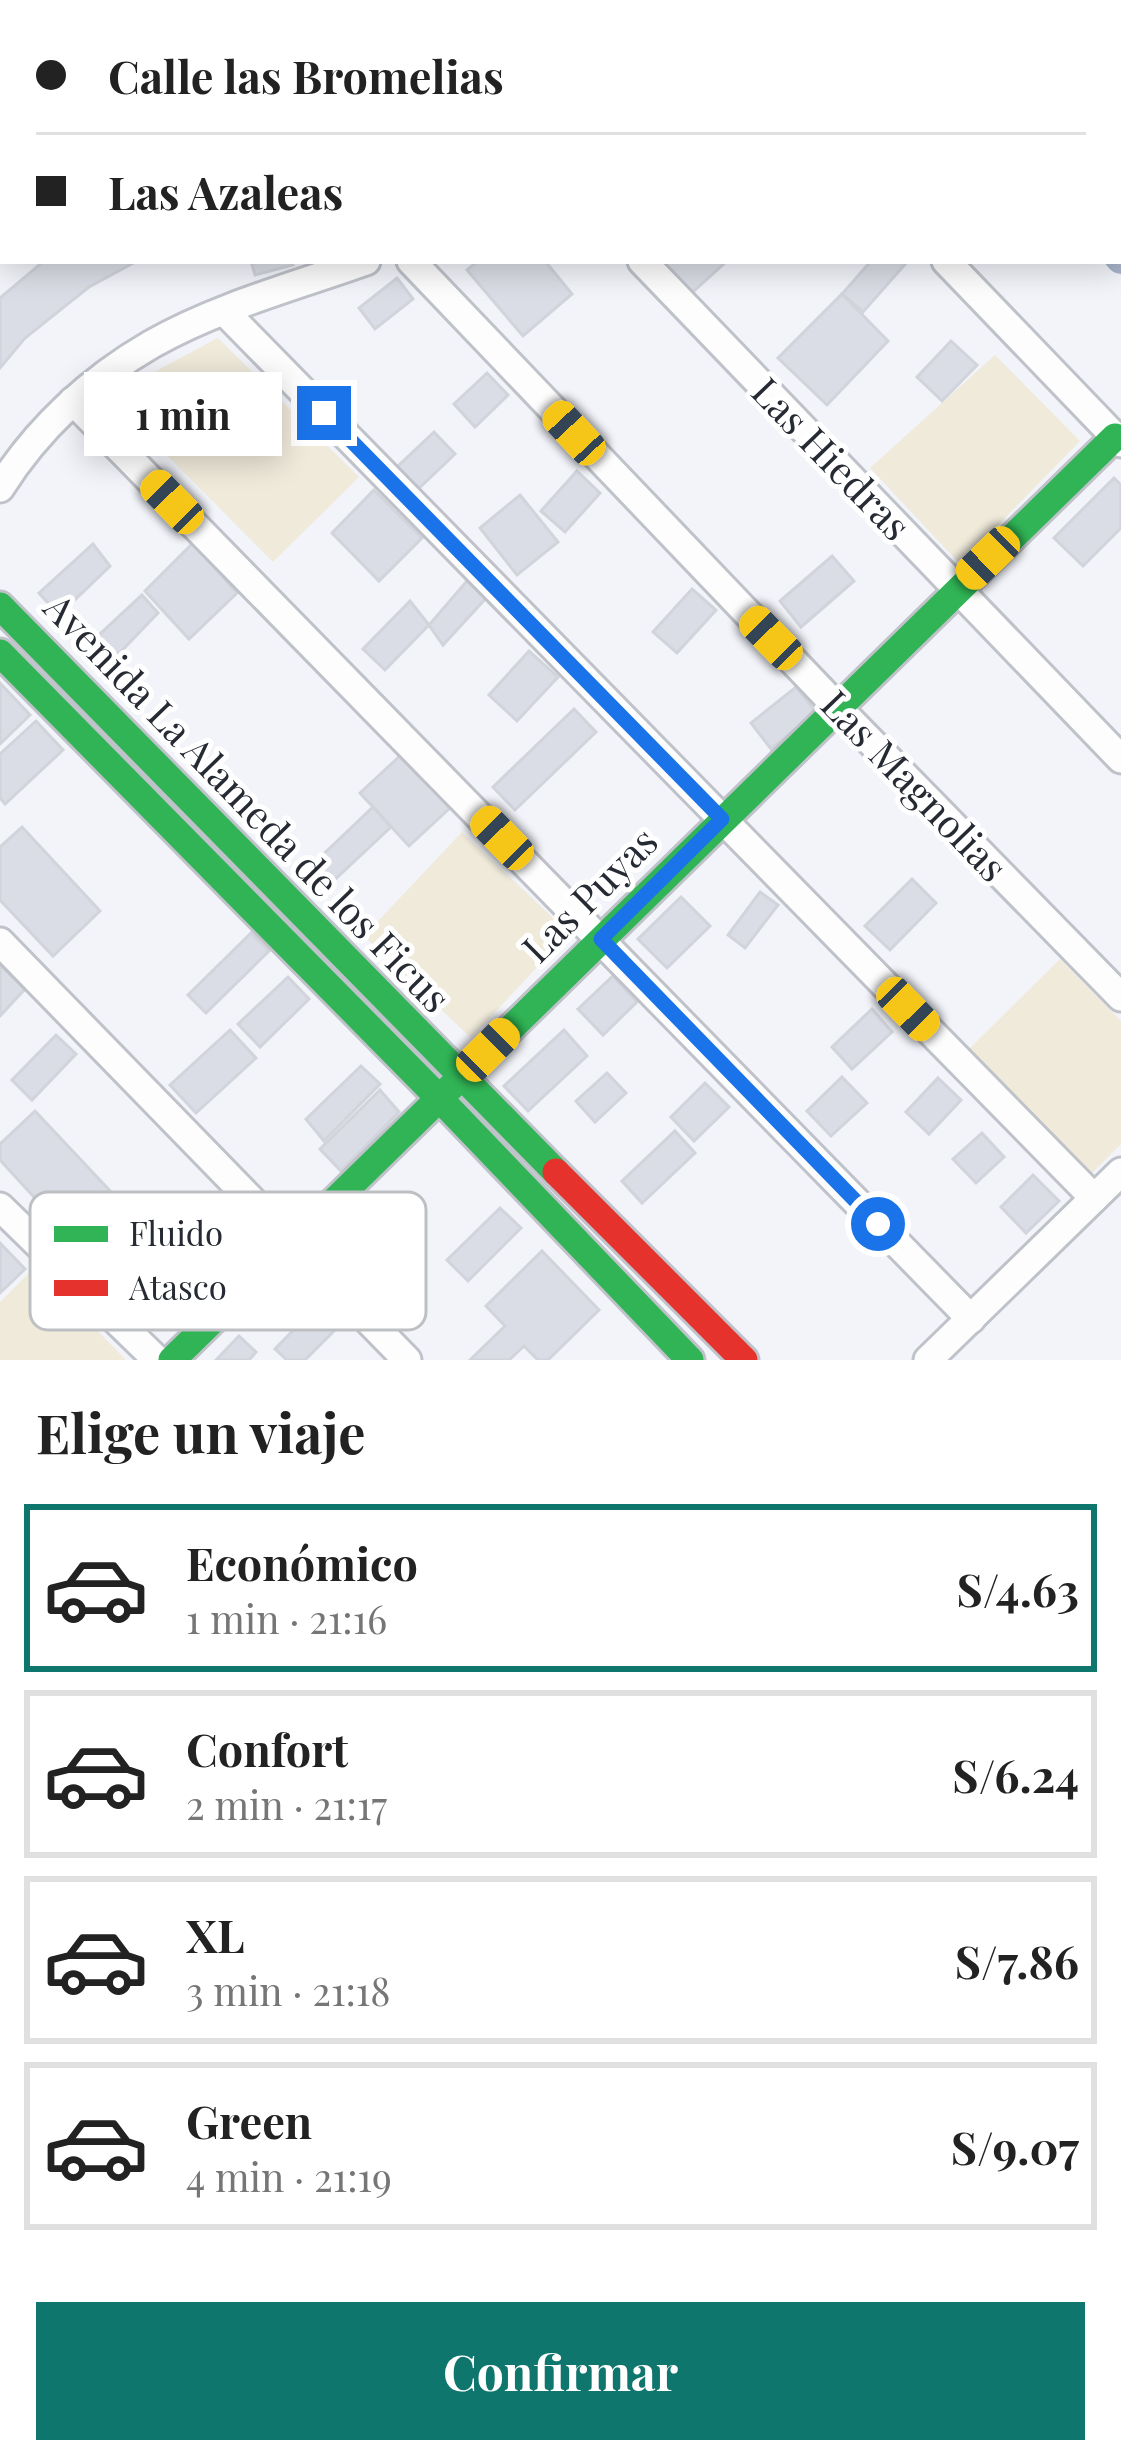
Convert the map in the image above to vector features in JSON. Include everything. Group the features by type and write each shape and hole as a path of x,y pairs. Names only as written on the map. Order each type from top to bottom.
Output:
{"street":[{"path":"0,488 73,401 154,343 224,311 357,264"},
{"name":"Las Magnolias","path":"414,264 836,707 1121,997"},
{"name":"Las Hiedras","path":"645,264 1121,759"},
{"path":"949,264 1118,440"},
{"path":"224,311 1094,1198"},
{"path":"73,401 970,1319"},
{"name":"Las Puyas","path":"343,1192 957,589 1118,440"},
{"name":"Avenida La Alameda de los Ficus","path":"0,606 744,1360"},
{"name":"Avenida La Alameda de los Ficus","path":"0,653 690,1360"},
{"path":"0,942 245,1192"},
{"path":"928,1360 1121,1172"},
{"path":"0,1207 30,1236"},
{"path":"126,1330 157,1360"},
{"name":"Las Puyas","path":"172,1360 203,1330"},
{"path":"378,1330 407,1360"}],"shaded area":[{"path":"218,338 359,477 273,562 113,401"},
{"path":"995,355 1080,441 960,564 870,468"},
{"path":"462,832 569,933 471,1038 364,936"},
{"path":"1060,959 1121,1021 1121,1144 1090,1175 967,1051"},
{"path":"30,1272 30,1330 97,1330 126,1360 0,1360 0,1302"}],"building":[{"path":"40,264 131,264 89,287 25,338 0,368 0,298"},
{"path":"252,264 293,264 293,265 255,275"},
{"path":"474,264 547,264 572,294 523,336 467,270"},
{"path":"658,264 724,264 686,298"},
{"path":"868,264 905,264 863,312 842,294"},
{"path":"397,278 413,299 375,329 359,308"},
{"path":"842,294 888,341 827,405 778,358"},
{"path":"951,341 977,365 942,401 917,377"},
{"path":"487,373 508,395 475,427 454,404"},
{"path":"434,432 455,454 415,492 396,468"},
{"path":"577,471 600,493 565,532 541,511"},
{"path":"1114,478 1121,485 1121,528 1083,566 1054,538"},
{"path":"374,490 422,538 379,581 332,533"},
{"path":"520,495 558,542 517,575 480,528"},
{"path":"193,543 237,593 189,639 145,591"},
{"path":"93,544 110,566 59,615 39,593"},
{"path":"832,556 854,581 801,627 780,601"},
{"path":"467,581 488,596 443,645 429,625"},
{"path":"692,589 716,610 677,653 653,632"},
{"path":"142,595 158,613 108,665 86,647"},
{"path":"410,601 429,625 385,670 363,649"},
{"path":"529,651 558,677 517,721 489,695"},
{"path":"0,683 30,715 0,744"},
{"path":"796,687 816,712 771,749 751,723"},
{"path":"574,709 596,732 515,810 493,787"},
{"path":"36,721 63,750 5,804 0,798 0,754"},
{"path":"401,755 450,808 409,846 360,793"},
{"path":"373,807 391,827 327,887 309,868"},
{"path":"22,827 100,911 53,956 0,900 0,847"},
{"path":"912,879 936,903 890,950 865,926"},
{"path":"760,892 778,905 745,948 728,935"},
{"path":"681,897 710,926 667,968 638,939"},
{"path":"251,933 269,951 206,1013 188,995"},
{"path":"0,965 25,989 0,1016"},
{"path":"613,976 637,1002 603,1035 578,1009"},
{"path":"288,977 309,999 260,1047 238,1024"},
{"path":"872,1009 892,1032 852,1069 832,1047"},
{"path":"230,1030 256,1058 196,1113 170,1085"},
{"path":"564,1030 587,1056 528,1111 504,1086"},
{"path":"56,1035 76,1054 32,1100 12,1080"},
{"path":"361,1066 380,1084 324,1141 306,1119"},
{"path":"607,1073 626,1093 595,1122 576,1101"},
{"path":"842,1077 867,1103 831,1136 807,1111"},
{"path":"938,1078 961,1100 929,1134 906,1112"},
{"path":"705,1083 729,1107 694,1141 671,1117"},
{"path":"380,1090 399,1112 341,1171 320,1149"},
{"path":"35,1111 111,1192 30,1193 0,1160 0,1144"},
{"path":"675,1131 695,1153 642,1203 622,1181"},
{"path":"982,1133 1004,1157 976,1183 953,1159"},
{"path":"1033,1175 1059,1201 1026,1233 1001,1207"},
{"path":"500,1208 521,1228 468,1281 447,1260"},
{"path":"0,1243 25,1269 0,1293"},
{"path":"542,1251 599,1310 548,1360 538,1360 524,1346 509,1360 470,1360 505,1326 486,1306"},
{"path":"294,1330 335,1330 305,1360 287,1360 275,1349"},
{"path":"239,1336 256,1352 249,1360 216,1360"}],"traffic: fast":[{"path":"344,1192 1115,437"},
{"path":"0,606 556,1172"},
{"path":"0,653 690,1360"},
{"path":"172,1360 203,1330"}],"traffic: jam":[{"path":"556,1172 744,1360"}],"route":[{"path":"324,413 722,819 601,939 878,1224"}]}
